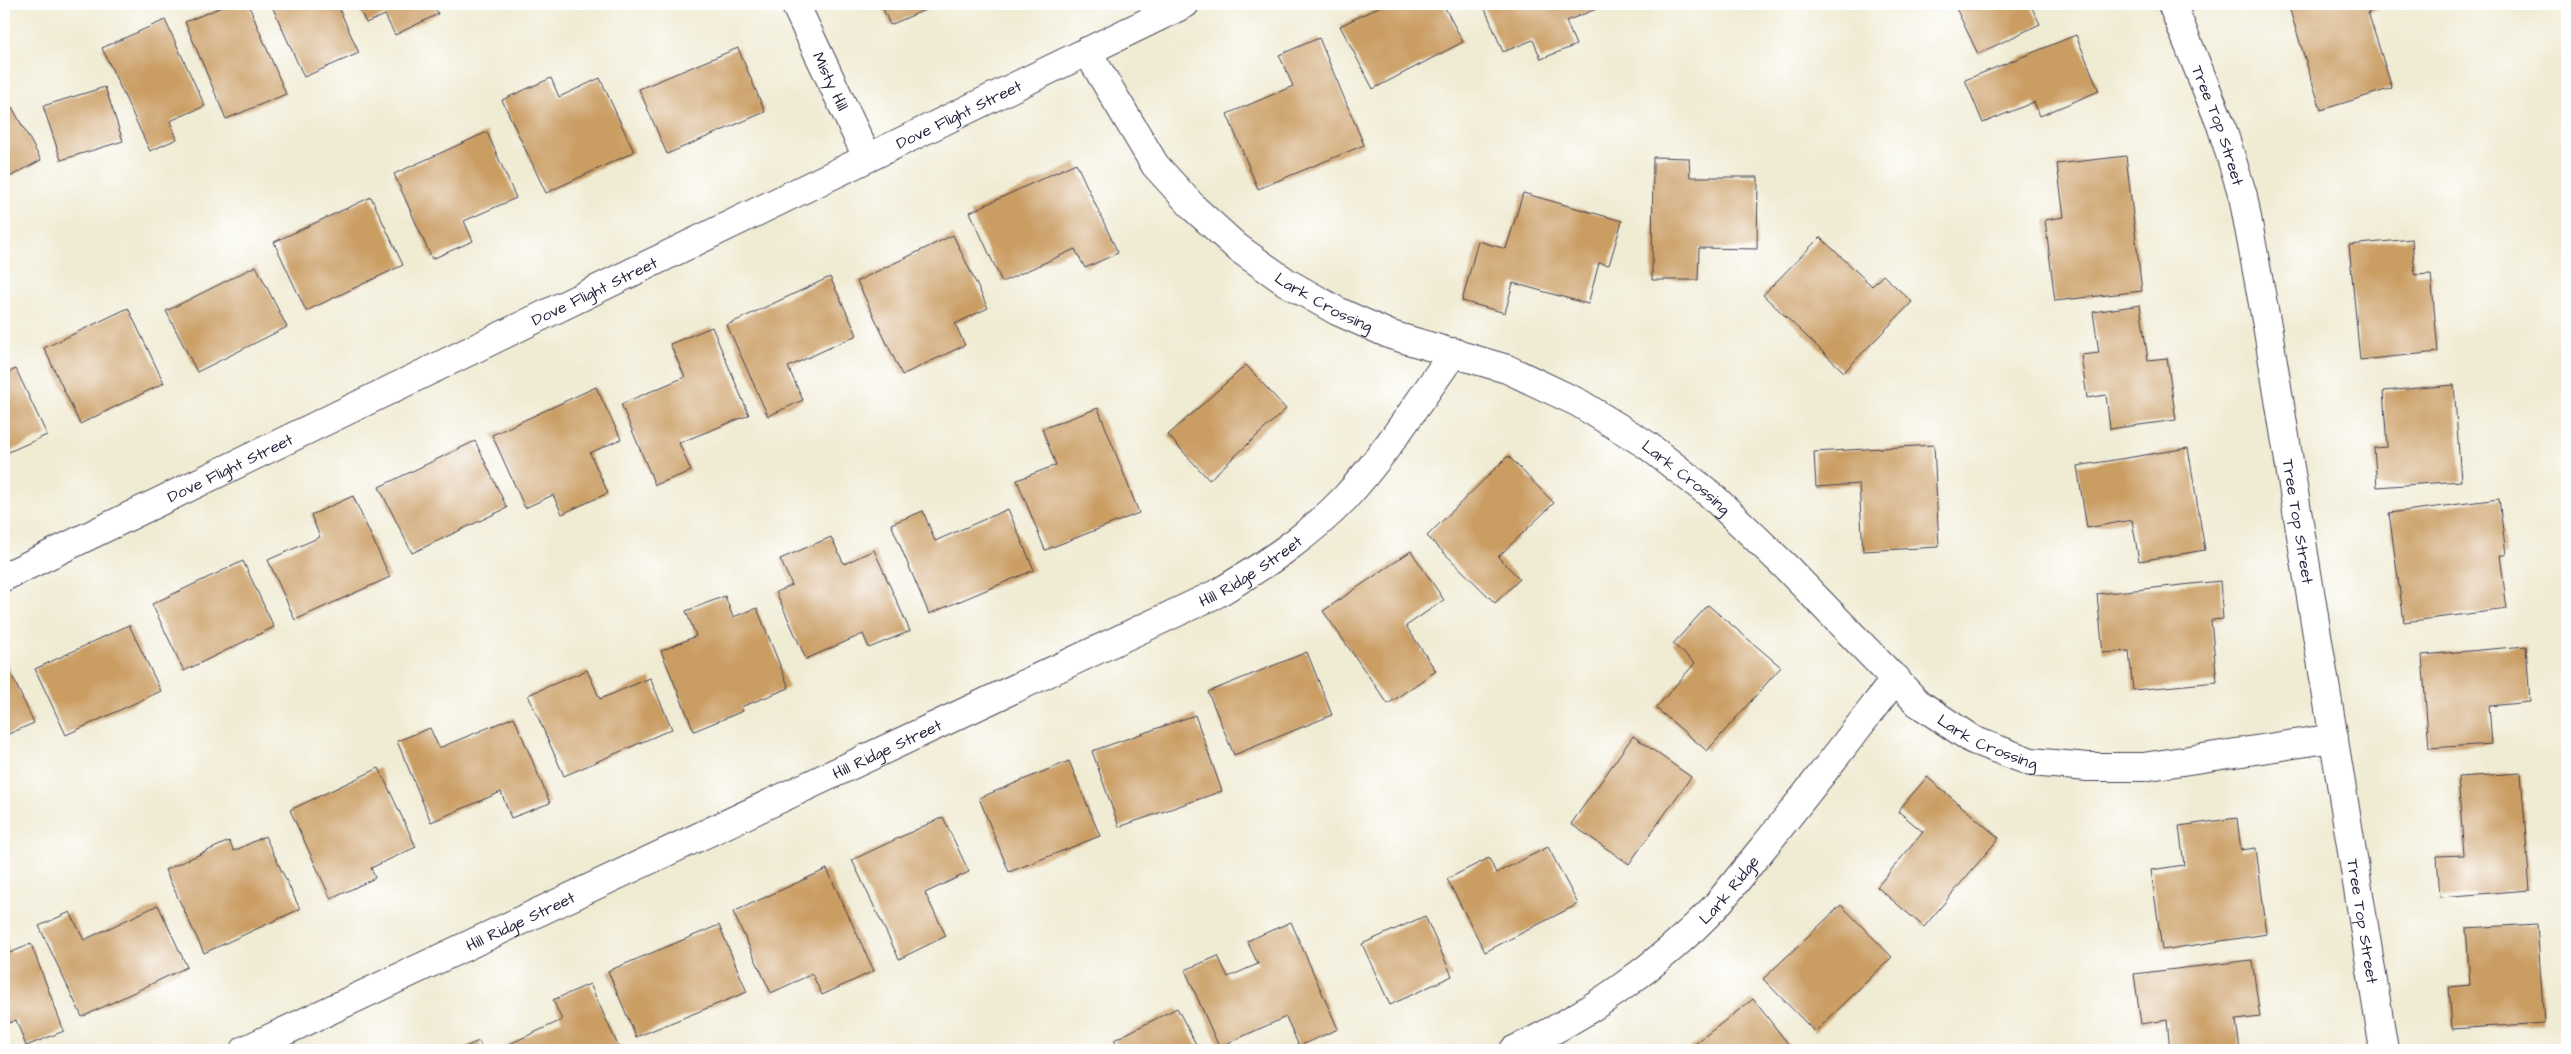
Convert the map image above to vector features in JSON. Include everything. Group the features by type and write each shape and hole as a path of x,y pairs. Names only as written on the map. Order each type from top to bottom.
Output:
{"street":[{"name":"Misty Hill","path":"795,4 867,157"},
{"name":"Dove Flight Street","path":"4,577 1185,4"},
{"name":"Tree Top Street","path":"2172,4 2221,126 2243,196 2384,1050"},
{"name":"Lark Crossing","path":"1087,51 1155,165 1195,209 1238,248 1286,282 1337,311 1391,335 1507,369 1571,399 1648,445 1711,494 1896,678 1918,703 1973,740 2031,762 2088,767 2143,766 2334,738"},
{"name":"Hill Ridge Street","path":"245,1050 1218,594 1263,566 1305,534 1344,499 1378,458 1454,352"},
{"name":"Lark Ridge","path":"1514,1050 1542,1038 1604,1000 1662,956 1714,907 1797,806 1896,678"}],"building":[{"path":"229,4 248,4 286,94 226,119 185,22"},
{"path":"271,4 337,4 359,53 304,77"},
{"path":"357,4 433,4 438,14 395,35 385,15 366,23"},
{"path":"881,4 939,4 890,25"},
{"path":"1385,4 1443,4 1463,42 1373,89 1340,26"},
{"path":"1483,4 1597,4 1599,8 1566,21 1576,45 1541,59 1533,40 1503,52"},
{"path":"1642,4 1655,4 1644,8"},
{"path":"1954,4 2030,4 2040,24 1978,54"},
{"path":"2288,4 2391,4 2368,12 2392,88 2321,110"},
{"path":"165,20 205,106 170,121 177,139 150,151 102,48"},
{"path":"2076,35 2099,91 2040,116 2034,102 1983,123 1965,80"},
{"path":"1319,38 1364,145 1258,189 1227,114 1293,86 1279,55"},
{"path":"738,48 765,112 667,154 639,89"},
{"path":"551,78 559,97 600,78 634,152 546,193 502,100"},
{"path":"105,87 123,141 61,160 43,106"},
{"path":"12,107 41,160 4,180 4,111"},
{"path":"487,132 516,198 464,221 473,241 432,259 394,174"},
{"path":"2126,156 2142,291 2055,301 2045,220 2064,217 2057,164"},
{"path":"1653,157 1689,158 1690,177 1758,177 1757,249 1699,248 1698,280 1652,280"},
{"path":"1076,163 1118,253 1085,268 1075,249 1002,282 970,212"},
{"path":"1523,193 1622,221 1609,265 1599,263 1588,304 1513,283 1505,313 1462,301 1478,241 1506,249"},
{"path":"371,197 403,265 306,311 274,242"},
{"path":"953,235 988,308 955,324 965,345 902,375 857,281"},
{"path":"1820,237 1872,286 1883,275 1912,302 1844,372 1763,295"},
{"path":"2412,239 2415,275 2431,274 2438,352 2360,360 2349,245"},
{"path":"256,266 287,327 197,372 166,311"},
{"path":"830,277 857,335 788,367 803,400 768,416 727,325"},
{"path":"2140,305 2148,360 2167,358 2176,420 2110,429 2106,395 2087,398 2081,355 2099,353 2093,312"},
{"path":"128,308 164,383 80,424 44,348"},
{"path":"712,327 749,415 679,443 691,471 655,485 621,404 685,377 670,344"},
{"path":"1246,365 1286,409 1209,480 1168,435"},
{"path":"16,369 47,435 4,454 4,374"},
{"path":"2454,385 2461,481 2377,487 2374,448 2387,447 2383,391"},
{"path":"596,387 621,439 590,453 608,493 562,514 553,495 525,508 492,435"},
{"path":"1098,408 1139,513 1045,550 1017,480 1056,465 1042,429"},
{"path":"475,441 507,508 412,553 379,487"},
{"path":"1934,445 1939,547 1863,551 1859,484 1816,487 1814,452"},
{"path":"2188,448 2205,550 2139,561 2132,520 2087,528 2077,466"},
{"path":"1508,456 1554,503 1498,557 1520,579 1495,603 1427,536"},
{"path":"353,496 390,577 295,620 268,560 320,537 311,515"},
{"path":"2499,499 2506,555 2500,555 2507,609 2404,622 2389,513"},
{"path":"1008,509 1034,570 929,614 891,524 923,511 935,541"},
{"path":"831,537 844,564 874,550 910,631 869,648 863,634 806,659 776,592 792,585 780,559"},
{"path":"1411,551 1444,600 1406,626 1436,671 1388,704 1323,611"},
{"path":"243,561 274,627 184,671 152,604"},
{"path":"2220,581 2223,619 2211,620 2217,682 2133,690 2129,651 2103,653 2097,594"},
{"path":"725,596 733,617 757,608 789,688 741,707 743,711 694,731 661,651 696,636 686,611"},
{"path":"1708,605 1781,667 1707,751 1656,708 1695,663 1673,644"},
{"path":"129,625 161,691 66,735 35,669"},
{"path":"2526,646 2530,702 2489,706 2492,744 2429,748 2422,655"},
{"path":"1307,652 1332,715 1234,755 1208,692"},
{"path":"7,665 34,723 4,736 4,666"},
{"path":"587,670 600,699 650,678 672,729 564,776 528,695"},
{"path":"1195,715 1222,791 1119,827 1092,751"},
{"path":"514,717 550,803 511,818 501,792 431,822 397,741 430,728 439,748"},
{"path":"1633,736 1691,777 1629,864 1571,824"},
{"path":"1069,761 1100,836 1009,872 979,798"},
{"path":"379,768 416,847 371,868 375,878 331,899 290,810"},
{"path":"2521,773 2530,890 2440,897 2437,856 2464,855 2458,777"},
{"path":"1927,777 1999,838 1924,927 1877,887 1923,832 1898,811"},
{"path":"943,817 969,872 925,893 946,936 899,959 852,860"},
{"path":"2237,818 2241,850 2256,848 2267,934 2162,950 2151,870 2184,865 2179,826"},
{"path":"265,836 300,909 204,953 165,870 229,841 234,851"},
{"path":"1548,847 1578,904 1485,952 1447,879 1489,858 1496,873"},
{"path":"827,869 874,971 822,995 812,974 771,993 733,912"},
{"path":"158,905 187,967 82,1017 39,926 70,912 84,940"},
{"path":"1841,905 1892,957 1815,1032 1763,979"},
{"path":"1425,916 1452,976 1390,1005 1362,944"},
{"path":"1291,922 1338,1029 1299,1046 1286,1017 1219,1047 1185,970 1218,956 1228,977 1258,964 1247,941"},
{"path":"2537,924 2544,1023 2452,1029 2449,987 2470,985 2466,928"},
{"path":"719,925 747,992 636,1037 608,971"},
{"path":"4,938 10,953 31,944 64,1031 26,1046 16,1020 4,1025"},
{"path":"2252,960 2260,1017 2236,1020 2240,1050 2170,1050 2167,1020 2141,1024 2134,974"},
{"path":"590,984 620,1050 509,1050 507,1045 562,1020 553,1000"},
{"path":"1753,999 1793,1050 1687,1050"},
{"path":"1177,1008 1199,1050 1120,1050 1114,1040"},
{"path":"479,1041 483,1050 458,1050"}]}
